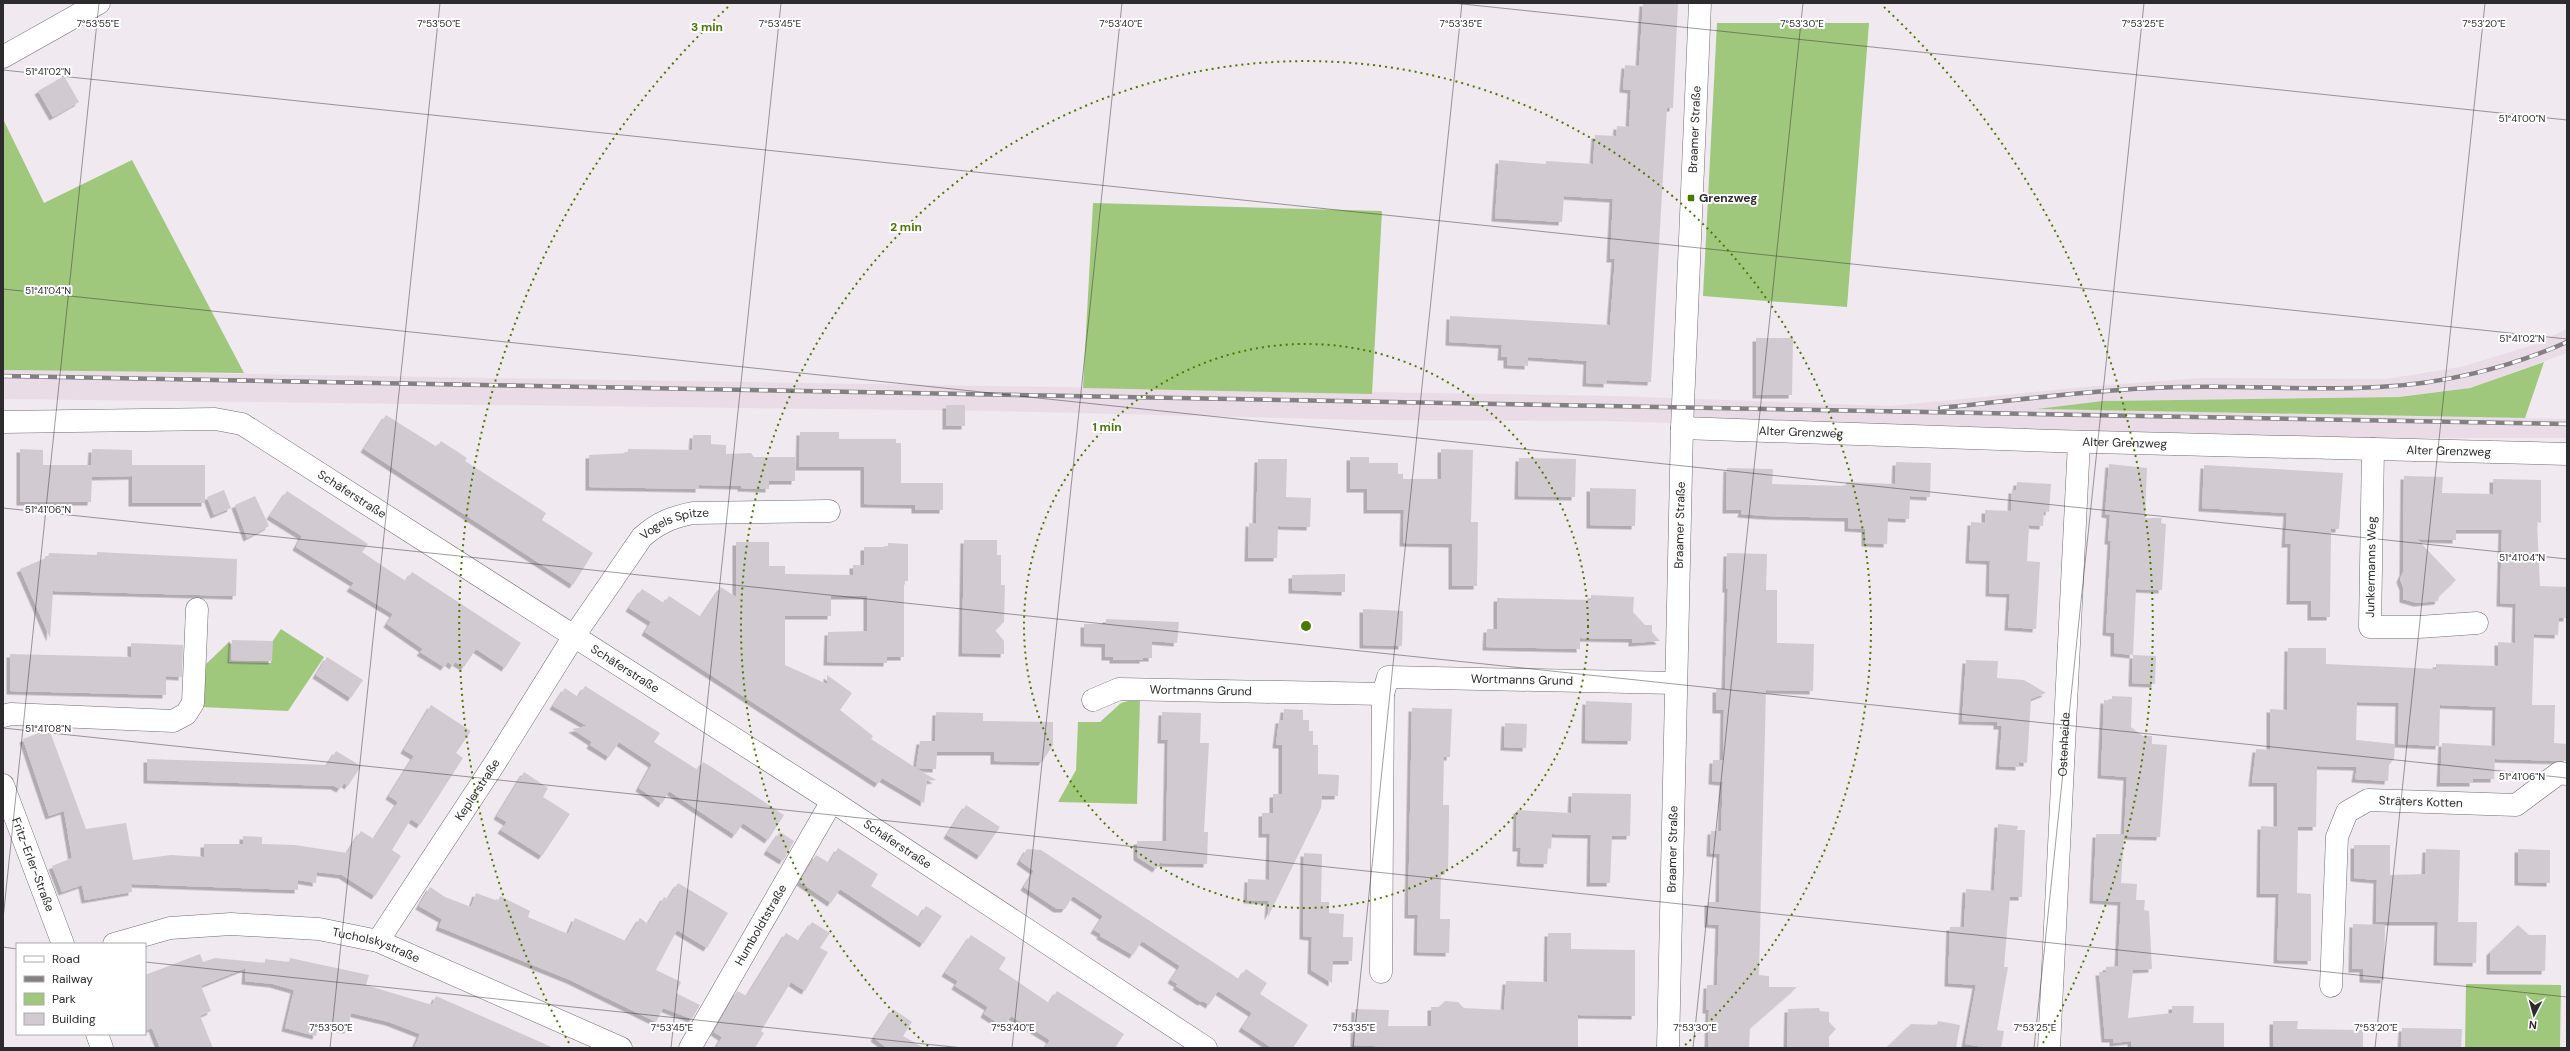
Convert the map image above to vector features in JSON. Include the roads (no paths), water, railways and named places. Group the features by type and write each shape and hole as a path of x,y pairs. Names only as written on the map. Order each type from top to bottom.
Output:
{"street":[{"path":"3,57 100,3"},
{"name":"Braamer Straße","path":"1668,1048 1675,683 1682,428 1700,3"},
{"name":"Schäferstraße","path":"3,422 215,419 242,424 832,801 1206,1048"},
{"name":"Alter Grenzweg","path":"1682,428 2080,442 2567,454"},
{"name":"Ostenheide","path":"2049,1048 2080,442"},
{"name":"Junkermanns Weg","path":"2373,449 2370,627 2420,628 2477,623"},
{"name":"Vogels Spitze","path":"574,636 642,537 656,525 675,516 693,513 829,511"},
{"path":"3,716 11,714 173,721 186,714 193,703 197,609"},
{"name":"Keplerstraße","path":"378,941 495,763 574,636"},
{"name":"Wortmanns Grund","path":"1381,972 1383,694 1388,676 1675,683"},
{"name":"Wortmanns Grund","path":"1093,700 1119,688 1383,694"},
{"name":"Sträters Kotten","path":"2331,986 2336,837 2347,812 2368,800 2516,805 2559,773 2567,774"},
{"name":"Fritz-Erler-Straße","path":"3,785 63,943"},
{"name":"Humboldtstraße","path":"690,1048 832,801"},
{"name":"Tucholskystraße","path":"118,943 170,928 231,924 319,929 378,941 621,1048"},
{"path":"97,1035 102,1048"}],"railway":[{"path":"1940,408 2059,395 2148,388 2354,388 2403,385 2451,378 2499,367 2522,360 2567,342"},
{"path":"3,376 2567,424"}],"place":[{"name":"Grenzweg","path":"1691,198"}]}
